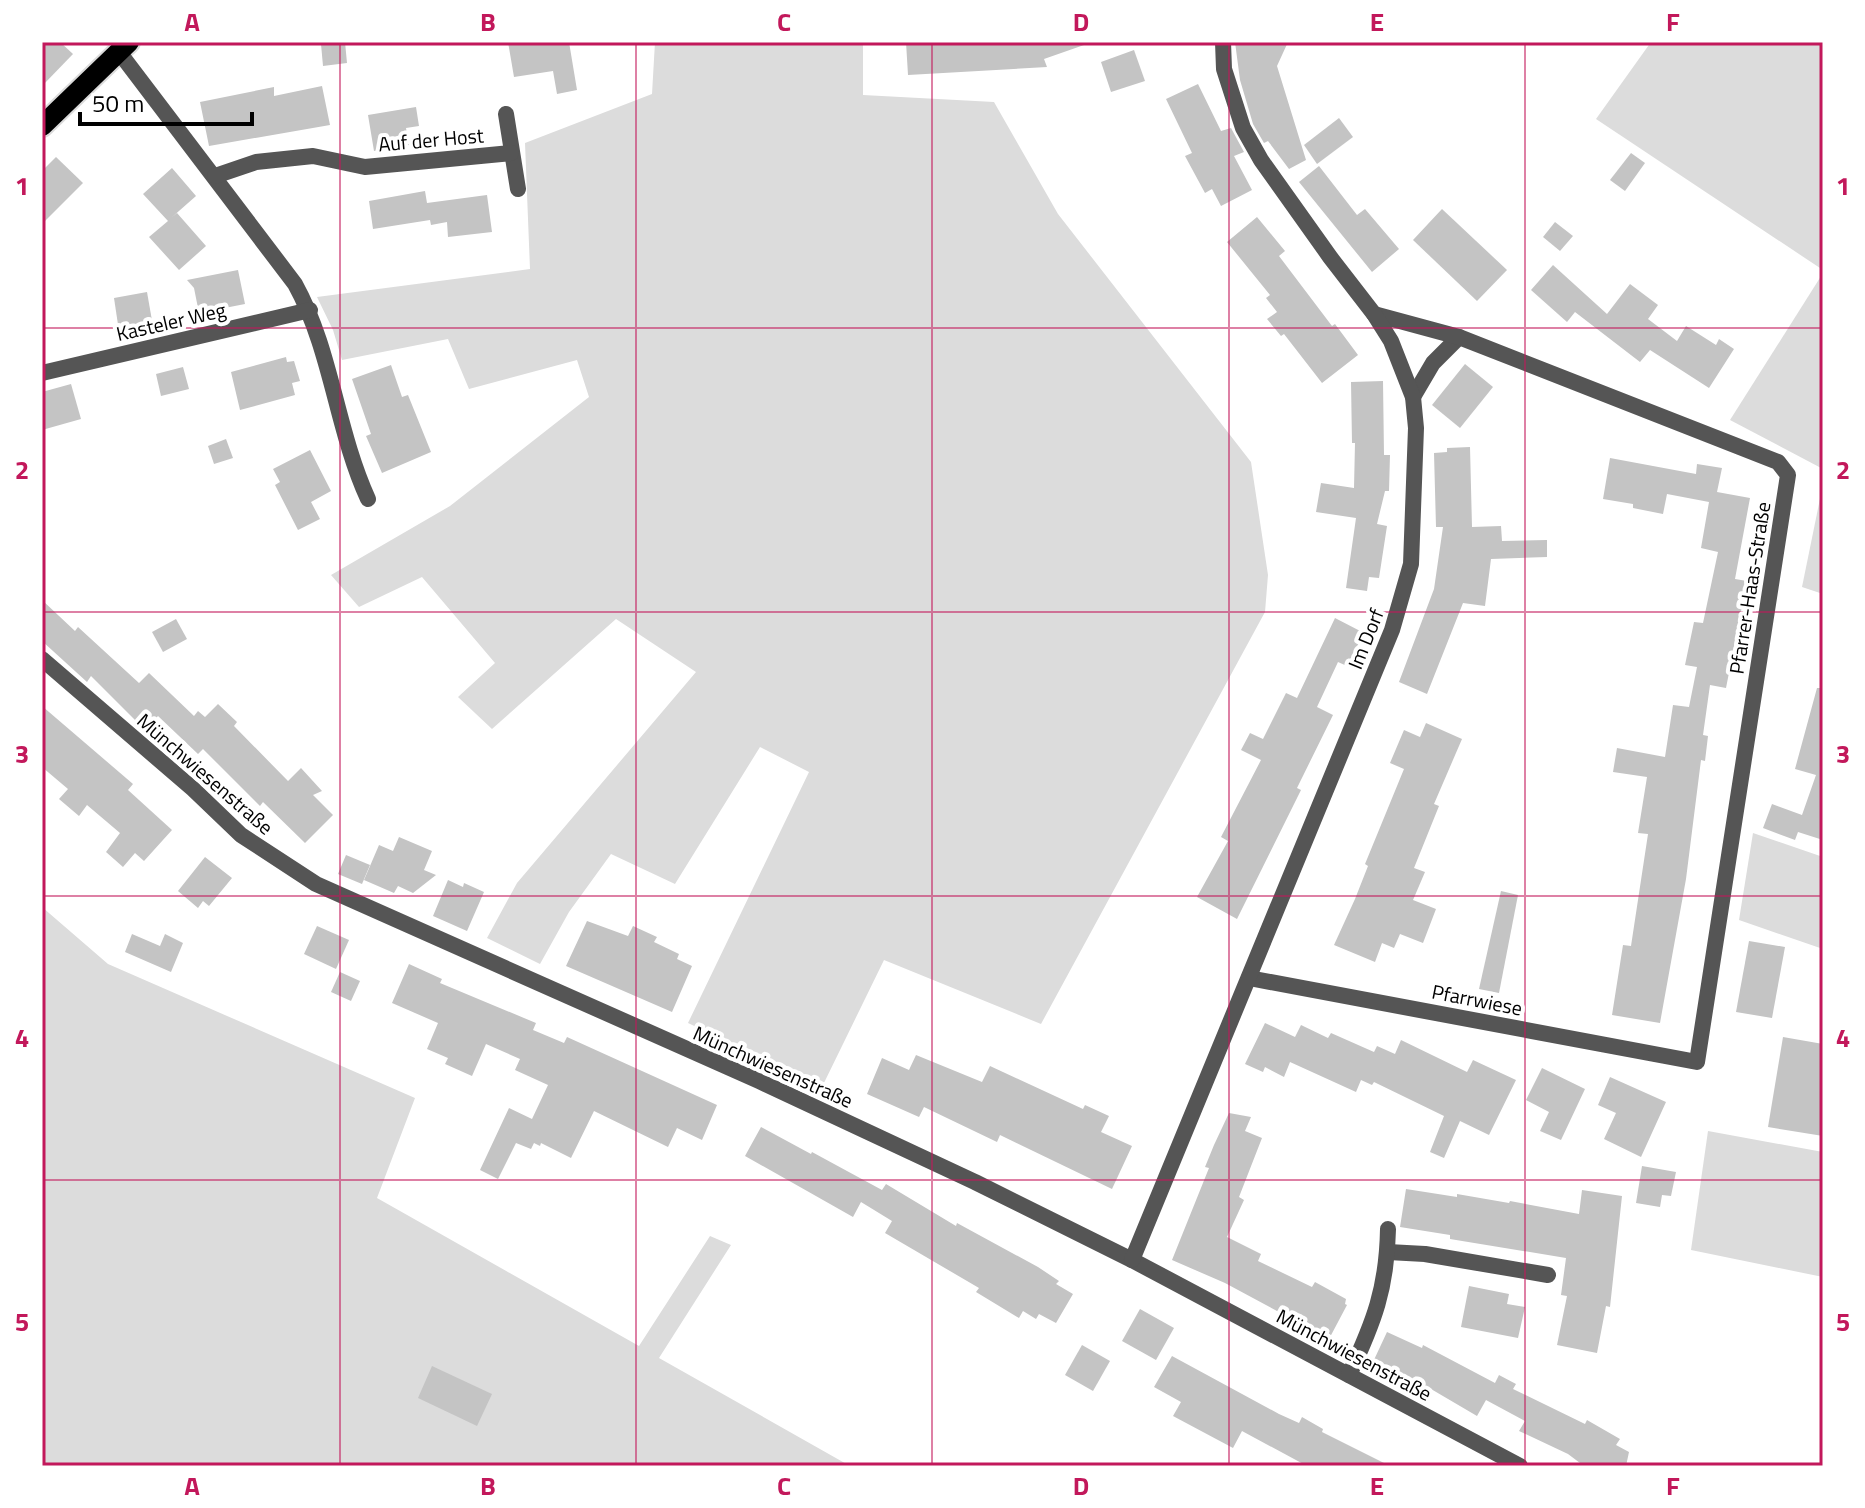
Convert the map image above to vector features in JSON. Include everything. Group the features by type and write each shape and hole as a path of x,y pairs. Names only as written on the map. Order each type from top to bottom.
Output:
{"main road":[{"path":"42,126 124,47"}],"street":[{"name":"Im Dorf","path":"1132,1260 1392,630 1404,597 1411,564 1416,428 1413,397 1391,341 1374,314 1278,184 1243,128 1224,69 1223,42"},
{"path":"124,47 295,284 310,310 354,468 368,499"},
{"name":"Auf der Host","path":"506,114 518,189"},
{"name":"Auf der Host","path":"215,176 256,162 313,156 365,167 511,153"},
{"name":"Kasteler Weg","path":"42,373 310,310"},
{"name":"Pfarrer-Haas-Straße","path":"1374,314 1459,337 1778,462 1788,475 1697,1062"},
{"path":"1413,397 1433,363 1459,337"},
{"name":"Münchwiesenstraße","path":"42,659 193,789 241,835 316,884 759,1081 975,1182 1132,1260 1520,1466"},
{"name":"Pfarrwiese","path":"1249,978 1697,1062"},
{"path":"1349,1375 1378,1308 1385,1281 1388,1229"},
{"path":"1388,1252 1425,1254 1548,1275"}],"shaded area":[{"path":"655,42 863,42 863,95 994,102 1058,214 1251,462 1268,575 1265,612 1041,1024 884,960 822,1087 688,1023 809,772 760,747 675,884 611,854 569,912 540,964 487,938 517,883 696,672 616,619 492,729 458,697 495,663 422,577 359,607 331,575 450,506 589,397 577,360 469,389 448,339 342,360 333,330 317,297 530,269 525,143 652,94"},
{"path":"1651,42 1823,42 1823,270 1596,119"},
{"path":"1823,273 1823,469 1730,420"},
{"path":"1823,484 1823,594 1802,587"},
{"path":"1753,833 1823,857 1823,949 1739,920"},
{"path":"42,907 108,964 415,1098 377,1198 639,1346 710,1236 731,1245 659,1358 850,1466 42,1466"},
{"path":"1708,1131 1823,1152 1823,1277 1691,1250"}],"building":[{"path":"42,42 60,42 73,54 42,86"},
{"path":"345,42 347,63 323,66 321,44"},
{"path":"508,42 569,42 577,90 557,94 553,71 514,77"},
{"path":"906,42 1084,42 1084,45 1044,59 1047,67 908,75"},
{"path":"1235,42 1288,42 1277,66 1306,160 1289,169 1268,141 1264,143 1253,124 1240,80"},
{"path":"1134,50 1145,81 1111,92 1101,62"},
{"path":"1198,84 1221,131 1231,128 1244,152 1234,156 1252,190 1221,206 1212,189 1205,193 1185,156 1192,153 1166,99"},
{"path":"322,86 330,125 209,146 200,102 274,87 274,96"},
{"path":"416,107 419,126 406,128 409,145 374,151 368,115"},
{"path":"1339,118 1353,137 1317,164 1304,145"},
{"path":"1631,153 1645,163 1625,191 1610,180"},
{"path":"56,157 83,183 42,224 42,171"},
{"path":"1319,166 1357,215 1365,209 1399,249 1372,272 1299,182"},
{"path":"172,168 196,196 171,218 177,213 206,246 179,270 149,237 168,221 143,194"},
{"path":"425,191 427,203 487,195 492,232 448,237 447,222 431,225 430,220 373,229 369,201"},
{"path":"1442,209 1507,270 1477,301 1413,240"},
{"path":"1257,217 1285,251 1279,256 1358,355 1322,383 1284,334 1281,336 1267,319 1277,312 1266,298 1270,295 1227,242"},
{"path":"1555,222 1573,236 1560,251 1543,237"},
{"path":"1553,265 1607,314 1630,284 1658,305 1648,319 1677,341 1686,326 1716,345 1719,339 1734,349 1709,388 1650,350 1640,362 1575,312 1567,322 1531,290"},
{"path":"238,270 245,304 199,313 194,288 187,280"},
{"path":"147,292 154,332 120,338 114,298"},
{"path":"286,357 287,362 294,361 300,381 292,383 295,395 240,410 231,372"},
{"path":"1465,364 1493,387 1460,428 1432,405"},
{"path":"391,365 402,397 408,395 431,452 382,473 366,436 371,434 352,379"},
{"path":"183,367 189,389 161,396 156,374"},
{"path":"1383,381 1384,455 1390,455 1389,491 1385,491 1377,524 1387,526 1379,578 1369,577 1367,591 1346,588 1356,518 1316,512 1321,483 1354,488 1351,382"},
{"path":"71,384 81,419 42,430 42,392"},
{"path":"226,439 233,458 214,464 208,446"},
{"path":"1470,447 1472,527 1501,526 1502,541 1547,540 1547,557 1491,559 1485,606 1463,603 1427,694 1399,682 1434,589 1443,527 1436,527 1434,453 1447,452 1447,448"},
{"path":"310,450 331,491 311,502 320,519 298,530 275,485 280,482 273,469"},
{"path":"1610,458 1696,474 1697,464 1722,468 1717,492 1750,498 1735,579 1747,581 1726,688 1710,685 1703,735 1708,736 1705,761 1701,760 1686,879 1660,1023 1612,1015 1623,945 1631,946 1648,834 1638,833 1647,777 1613,772 1617,748 1665,757 1673,705 1689,707 1697,667 1685,665 1694,622 1703,623 1718,552 1701,548 1709,502 1667,494 1663,514 1633,508 1633,504 1603,499"},
{"path":"42,600 75,631 78,627 139,683 149,673 194,716 198,711 205,717 218,704 237,722 234,726 288,781 301,768 322,791 313,795 333,815 305,843 263,802 260,806 203,749 198,754 158,716 145,730 91,676 87,682 42,641"},
{"path":"1335,618 1364,633 1347,666 1338,662 1317,707 1333,715 1297,788 1301,790 1237,919 1197,897 1228,841 1221,837 1261,760 1241,750 1250,733 1263,739 1286,693 1297,698"},
{"path":"176,619 187,639 163,652 152,632"},
{"path":"1817,688 1823,688 1823,840 1798,832 1795,840 1763,828 1772,804 1802,815 1816,775 1795,769"},
{"path":"42,706 133,784 128,790 172,830 144,861 135,853 123,867 106,852 120,833 87,805 79,816 59,799 68,789 42,767"},
{"path":"1426,723 1462,739 1434,804 1439,806 1414,868 1425,872 1413,900 1436,909 1423,943 1400,934 1394,948 1382,943 1375,962 1334,945 1355,899 1368,866 1365,864 1404,769 1390,763 1404,730 1420,737"},
{"path":"399,837 432,851 424,870 436,875 413,893 398,886 394,893 364,880 379,845 393,851"},
{"path":"346,855 370,865 362,884 338,874"},
{"path":"205,857 232,878 209,906 203,901 198,908 178,891"},
{"path":"448,880 484,892 467,931 433,916"},
{"path":"1501,891 1518,895 1499,993 1479,989"},
{"path":"587,921 628,936 633,926 657,937 654,942 679,954 677,959 692,966 672,1012 566,966"},
{"path":"317,926 349,940 336,969 304,954"},
{"path":"132,934 160,946 165,934 183,943 171,972 125,952"},
{"path":"1749,941 1785,947 1772,1018 1736,1012"},
{"path":"409,964 442,979 440,983 536,1023 533,1030 564,1043 567,1037 717,1105 702,1140 677,1128 668,1147 594,1111 571,1158 541,1143 540,1146 534,1143 531,1149 516,1143 498,1179 480,1170 509,1108 532,1119 548,1085 515,1070 520,1059 486,1044 472,1076 445,1064 448,1058 427,1049 438,1023 392,1003"},
{"path":"340,972 360,981 351,1001 331,992"},
{"path":"1265,1023 1295,1037 1301,1025 1328,1038 1331,1033 1374,1052 1377,1046 1395,1054 1401,1040 1467,1072 1473,1060 1516,1080 1489,1135 1460,1121 1444,1158 1430,1152 1444,1116 1374,1082 1372,1085 1361,1080 1356,1092 1290,1062 1284,1077 1265,1067 1263,1072 1245,1064"},
{"path":"1783,1037 1823,1044 1823,1136 1768,1127"},
{"path":"916,1055 982,1082 990,1066 1083,1109 1085,1105 1109,1116 1101,1132 1132,1146 1112,1189 1000,1135 997,1142 924,1107 919,1117 867,1094 882,1058 909,1070"},
{"path":"1542,1068 1585,1089 1561,1140 1540,1131 1549,1112 1526,1100"},
{"path":"1610,1077 1666,1102 1641,1157 1604,1139 1616,1113 1598,1105"},
{"path":"1229,1113 1251,1117 1245,1131 1262,1138 1239,1197 1244,1200 1227,1237 1261,1254 1258,1261 1312,1287 1315,1282 1346,1299 1347,1305 1329,1339 1225,1283 1172,1260 1209,1168 1205,1167"},
{"path":"761,1127 882,1190 886,1184 956,1226 957,1223 1038,1267 1059,1281 1056,1284 1073,1294 1056,1323 1039,1314 1036,1319 1023,1311 1019,1318 976,1292 979,1288 885,1233 892,1221 861,1202 853,1217 745,1156"},
{"path":"1642,1166 1676,1172 1671,1196 1662,1195 1660,1207 1636,1203"},
{"path":"1406,1189 1510,1201 1579,1214 1582,1190 1622,1196 1610,1307 1606,1306 1597,1353 1557,1345 1567,1296 1561,1295 1566,1258 1450,1239 1450,1235 1400,1227"},
{"path":"1469,1286 1509,1294 1507,1304 1525,1307 1518,1338 1461,1327"},
{"path":"1140,1309 1174,1328 1156,1360 1122,1341"},
{"path":"1387,1332 1422,1348 1423,1345 1495,1383 1499,1375 1516,1384 1513,1389 1585,1424 1587,1420 1620,1439 1616,1445 1629,1452 1626,1466 1584,1466 1568,1454 1519,1431 1525,1421 1486,1400 1477,1416 1431,1389 1373,1362"},
{"path":"1082,1345 1110,1361 1093,1391 1065,1375"},
{"path":"1172,1356 1279,1414 1299,1423 1302,1417 1323,1429 1322,1432 1390,1466 1307,1466 1242,1431 1233,1448 1173,1416 1181,1402 1154,1387"},
{"path":"432,1366 492,1394 477,1426 418,1398"}]}
